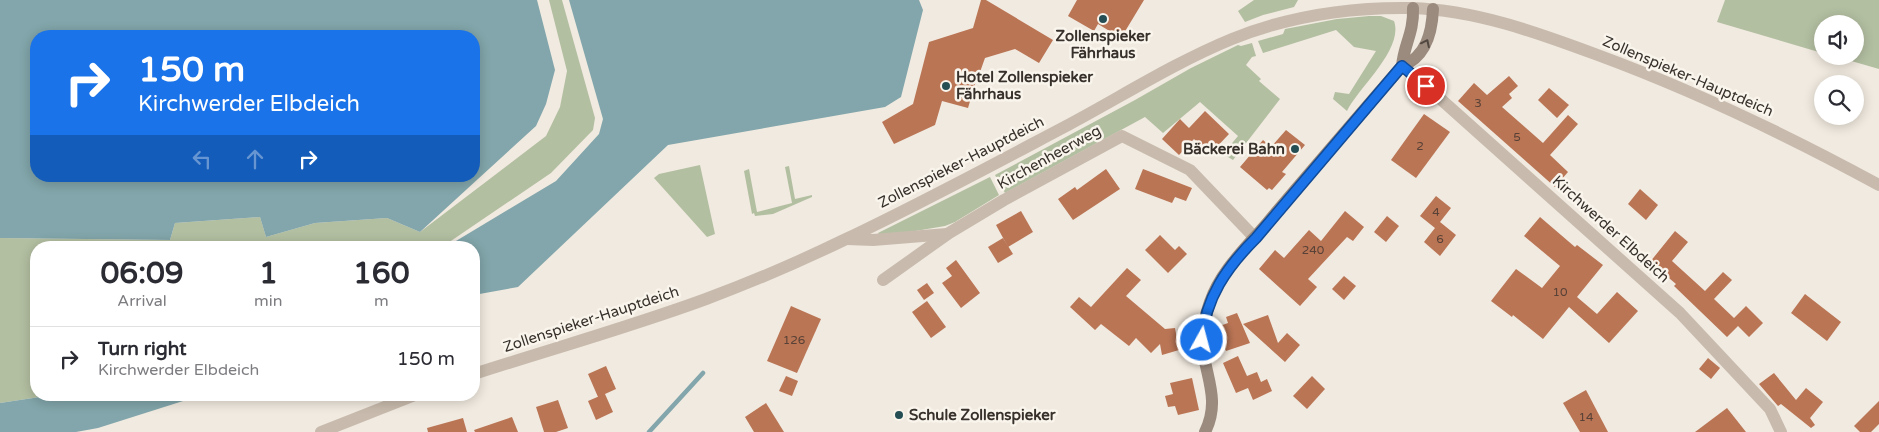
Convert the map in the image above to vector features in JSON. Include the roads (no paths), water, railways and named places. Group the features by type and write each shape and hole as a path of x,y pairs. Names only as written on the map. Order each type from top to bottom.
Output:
{"main road":[{"path":"1402,66 1402,57 1412,29 1413,8"},
{"path":"1205,432 1211,415 1212,388 1202,340 1210,300 1235,259 1256,238 1402,66 1410,63 1424,48 1431,28 1433,10"}],"street":[{"name":"Zollenspieker-Hauptdeich","path":"480,372 704,300 792,264 847,239 1014,153 1186,60 1228,40 1270,26 1329,13 1370,8 1413,8 1466,14 1522,28 1647,73 1826,156 1879,185"},
{"name":"Kirchwerder Elbdeich","path":"1402,66 1680,313 1770,408 1781,432"},
{"name":"Kirchenheerweg","path":"883,280 949,233 1004,200 1122,136 1190,170 1256,238"},
{"name":"Kirchenheerweg","path":"847,239 873,240 949,233"},
{"path":"321,432 399,401"}],"water":[{"path":"0,0 537,0 555,70 546,104 536,126 480,177 480,30 30,30 30,182 475,182 420,232 387,218 315,223 266,237 260,217 175,223 170,240 0,238"},
{"path":"569,0 919,0 923,10 901,97 885,107 668,145 518,287 480,294 480,241 456,241 556,181 599,134 603,119"},
{"path":"30,398 30,401 183,401 98,428 76,432 0,432 0,403"}],"waterway":[{"path":"649,432 703,373"}],"place":[{"name":"Zollenspieker Fährhaus","path":"1103,19"},
{"name":"Hotel Zollenspieker Fährhaus","path":"946,86"},
{"name":"Bäckerei Bahn","path":"1295,149"},
{"name":"Schule Zollenspieker","path":"899,415"}]}
